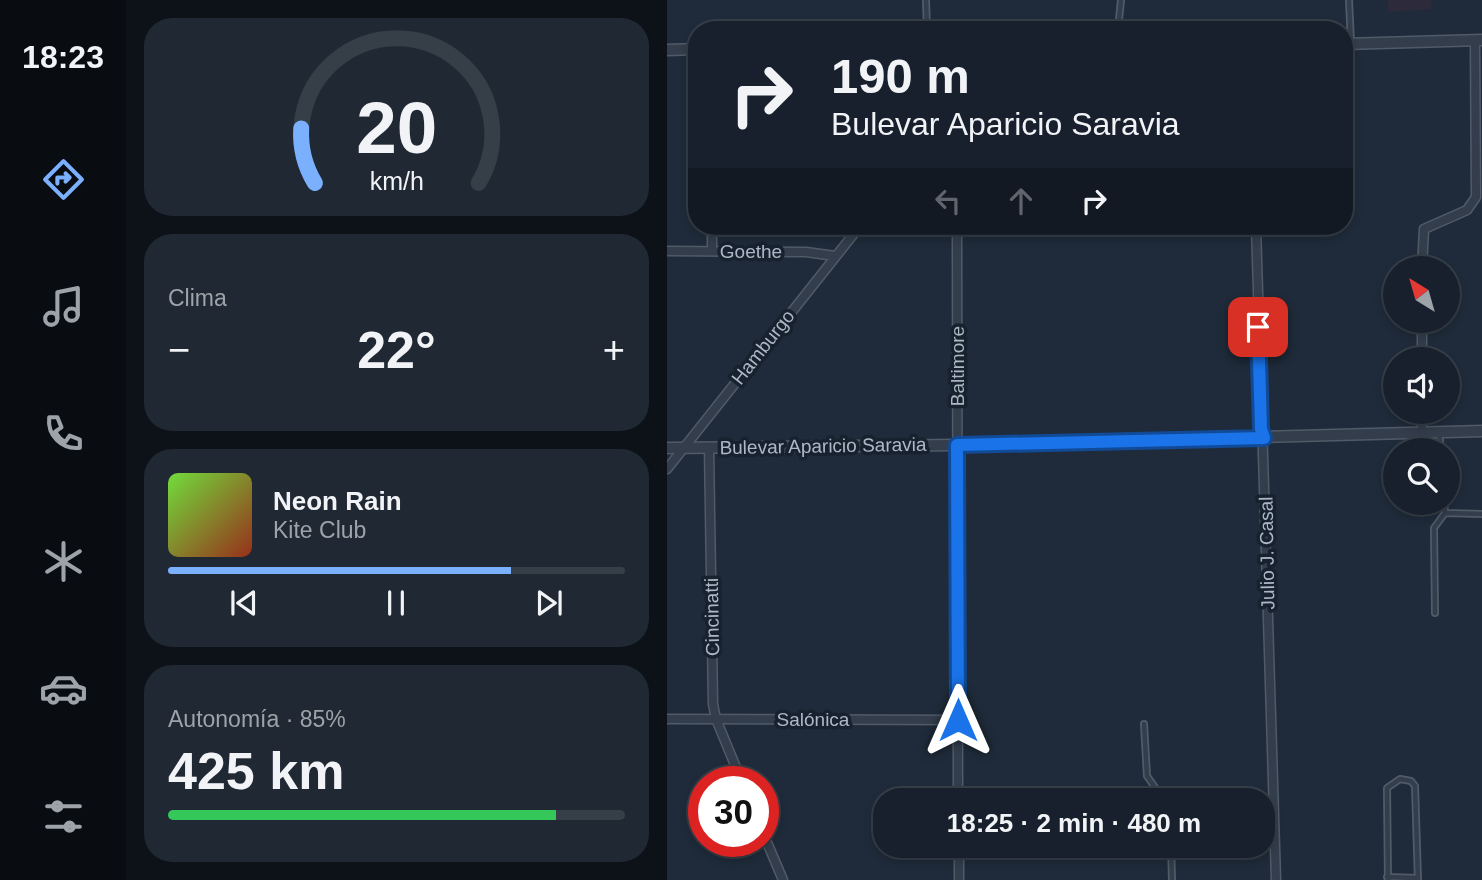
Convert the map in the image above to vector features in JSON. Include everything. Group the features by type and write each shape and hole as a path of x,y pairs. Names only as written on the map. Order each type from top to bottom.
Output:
{"street":[{"path":"1353,44 1479,41 1476,197 1467,210 1424,229 1423,256"},
{"path":"667,50 688,49"},
{"path":"712,235 712,251"},
{"name":"Hamburgo","path":"667,469 852,235"},
{"name":"Baltimore","path":"957,235 958,788"},
{"name":"Julio J. Casal","path":"1256,235 1275,880"},
{"name":"Goethe","path":"667,251 806,252 835,256"},
{"path":"1422,424 1422,433"},
{"name":"Bulevar Aparicio Saravia","path":"667,448 957,445 1482,431"},
{"name":"Cincinatti","path":"709,447 716,719 735,766"},
{"name":"Salónica","path":"667,719 958,720"},
{"path":"773,857 783,880"},
{"path":"959,858 959,880"}],"lane":[{"path":"926,0 927,21"},
{"path":"1120,21 1121,0"},
{"path":"1349,0 1349,21"},
{"path":"1439,432 1440,438"},
{"path":"1460,513 1482,514"},
{"path":"1435,613 1434,528 1444,515"},
{"path":"1144,724 1147,776 1156,788"},
{"path":"1400,779 1411,781 1415,786 1418,879 1388,879 1387,788 1400,779"},
{"path":"1171,858 1172,880"}],"shaded area":[{"path":"1388,0 1431,0 1432,9 1388,12"}],"route":[{"path":"958,720 957,445 1264,438 1261,429 1258,327"}]}
